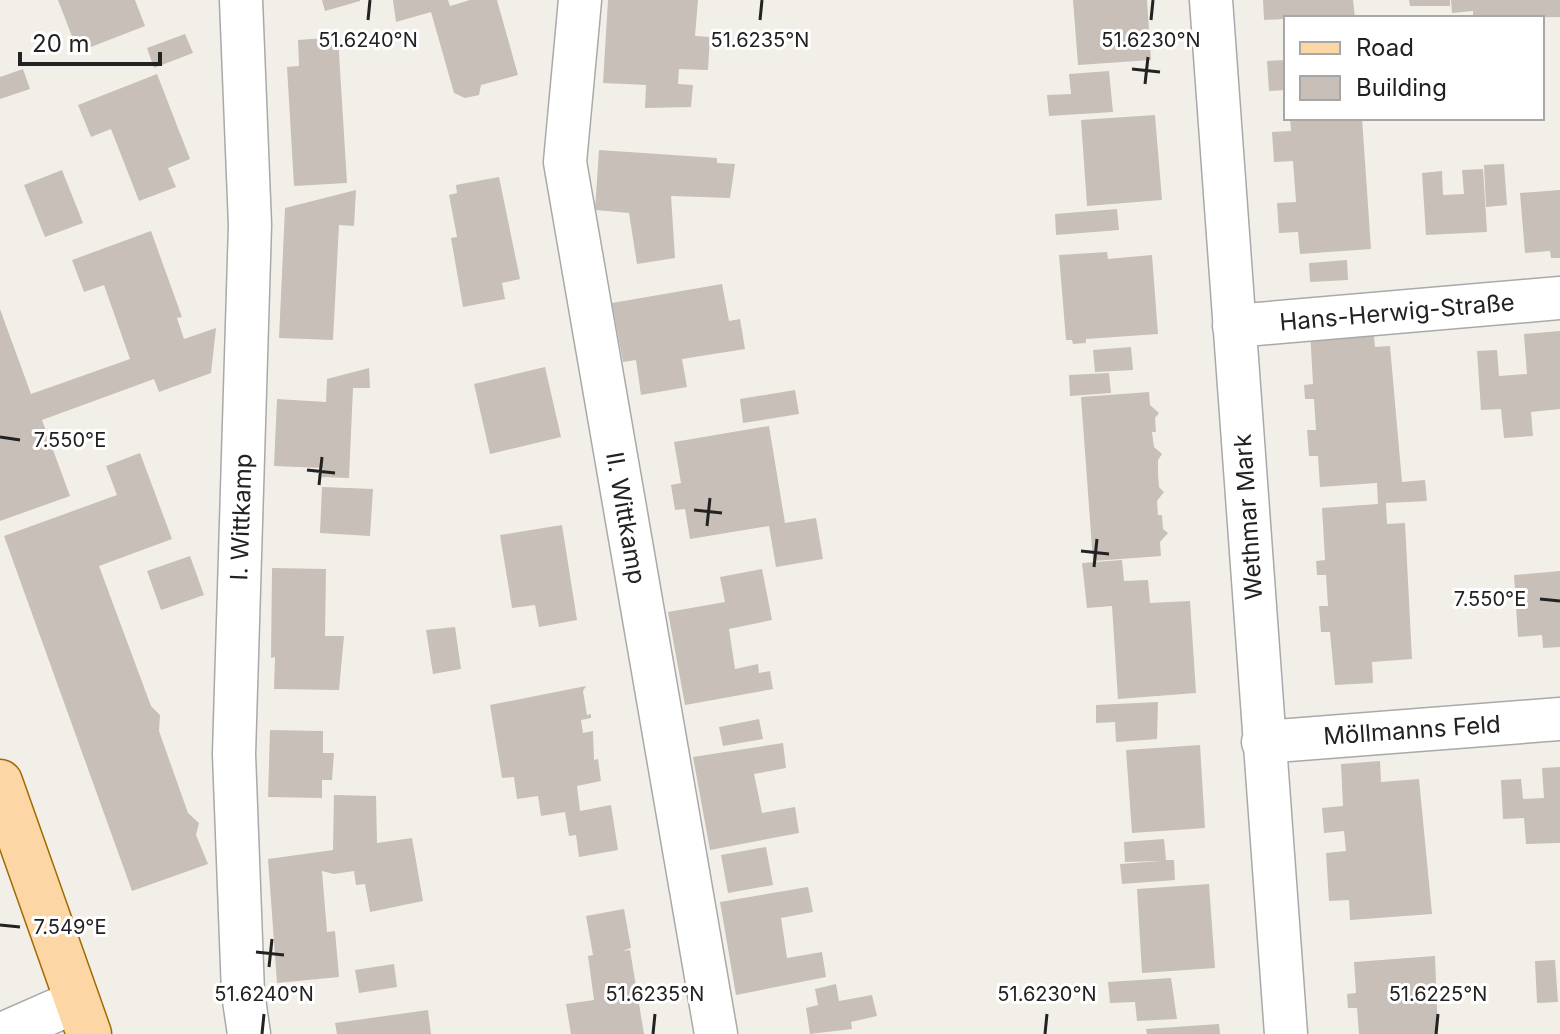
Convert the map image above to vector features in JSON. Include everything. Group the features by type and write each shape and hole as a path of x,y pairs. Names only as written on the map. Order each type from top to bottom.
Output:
{"main road":[{"path":"0,782 83,1018"}],"street":[{"name":"I. Wittkamp","path":"241,0 250,225 234,754 243,993 249,1034"},
{"name":"II. Wittkamp","path":"580,0 565,162 716,1034"},
{"name":"Wethmar Mark","path":"1211,0 1286,1034"},
{"name":"Hans-Herwig-Straße","path":"1234,326 1560,298"},
{"name":"Möllmanns Feld","path":"1263,742 1560,719"},
{"path":"2,1034 83,1018"}],"building":[{"path":"58,0 135,0 145,26 78,52"},
{"path":"322,0 360,0 360,1 325,11"},
{"path":"393,0 448,0 450,6 470,0 497,0 518,75 481,85 479,95 465,98 454,93 431,12 396,22"},
{"path":"608,0 698,0 695,36 710,37 708,70 679,69 678,84 693,85 691,107 645,108 646,85 603,83"},
{"path":"1073,0 1147,0 1151,60 1078,65"},
{"path":"1263,0 1353,0 1355,16 1284,16 1284,28 1283,19 1264,20"},
{"path":"1409,0 1450,0 1450,6 1410,6"},
{"path":"1451,0 1560,0 1560,17 1473,16 1473,11 1452,13"},
{"path":"185,34 193,53 154,68 147,48"},
{"path":"338,37 347,183 294,186 287,67 299,66 298,40"},
{"path":"1284,60 1284,90 1269,91 1267,61"},
{"path":"23,69 30,89 0,99 0,77"},
{"path":"1109,71 1113,112 1049,116 1047,95 1071,94 1069,74"},
{"path":"157,74 190,159 168,168 176,187 139,201 111,129 91,137 78,105"},
{"path":"1155,115 1162,200 1087,206 1081,120"},
{"path":"1290,120 1362,120 1371,249 1300,254 1298,232 1279,233 1277,203 1296,202 1293,161 1274,162 1272,132 1291,131"},
{"path":"599,150 717,158 717,163 735,164 730,198 671,196 675,258 637,264 629,213 595,210"},
{"path":"1504,164 1507,205 1486,207 1484,165"},
{"path":"1483,169 1487,232 1426,235 1422,173 1442,171 1443,195 1464,194 1462,170"},
{"path":"62,170 83,223 45,237 24,185"},
{"path":"499,177 520,279 502,283 505,299 463,307 451,238 457,237 449,195 457,193 456,185"},
{"path":"356,190 354,226 339,225 333,340 279,338 285,208"},
{"path":"1560,190 1560,258 1551,258 1550,251 1525,253 1520,193"},
{"path":"1117,209 1119,230 1056,235 1055,214"},
{"path":"151,231 182,317 177,318 184,339 216,328 211,373 159,392 154,379 42,420 70,496 0,521 0,309 31,394 130,359 104,285 84,292 72,260"},
{"path":"1107,252 1108,259 1152,255 1158,334 1086,339 1086,343 1073,344 1072,340 1066,340 1059,255"},
{"path":"1347,260 1348,280 1310,282 1309,263"},
{"path":"722,284 729,321 740,319 745,349 682,359 687,387 641,395 636,360 623,362 612,303"},
{"path":"1373,326 1375,347 1390,346 1402,482 1425,480 1427,501 1386,503 1387,524 1405,523 1412,659 1372,662 1373,683 1335,685 1330,632 1321,632 1319,606 1328,606 1326,575 1317,575 1316,561 1325,560 1322,508 1378,504 1377,483 1320,487 1318,456 1309,456 1307,430 1316,430 1314,399 1305,399 1304,385 1313,384 1310,330"},
{"path":"1560,331 1560,409 1531,412 1533,436 1504,438 1501,409 1481,410 1477,351 1497,350 1499,376 1527,374 1524,334"},
{"path":"1131,347 1133,370 1095,372 1093,350"},
{"path":"545,367 561,437 490,454 474,384"},
{"path":"369,368 370,388 353,388 349,478 322,477 323,468 274,466 277,399 326,402 327,379"},
{"path":"1109,373 1111,393 1070,396 1069,375"},
{"path":"795,390 799,414 743,423 740,399"},
{"path":"1149,392 1150,405 1159,413 1155,418 1156,432 1152,432 1154,447 1162,454 1158,460 1158,474 1159,487 1164,492 1157,501 1158,515 1162,515 1163,529 1168,533 1160,542 1161,556 1093,561 1081,397"},
{"path":"769,426 785,523 816,518 823,559 776,567 769,526 690,539 685,509 675,510 671,485 681,483 674,442"},
{"path":"140,453 172,539 99,566 151,706 160,715 159,731 188,813 199,823 196,835 208,864 132,891 4,536 117,495 106,466"},
{"path":"322,487 373,489 370,536 320,533"},
{"path":"562,525 577,620 539,627 535,605 512,608 500,535"},
{"path":"190,556 204,595 161,610 147,571"},
{"path":"1122,560 1124,581 1148,580 1150,603 1190,601 1196,693 1118,699 1112,606 1087,608 1082,563"},
{"path":"272,568 326,569 325,636 344,636 339,690 274,689 275,657 271,658"},
{"path":"762,569 772,620 729,629 735,669 758,664 759,673 770,671 773,689 685,705 668,612 725,602 720,577"},
{"path":"1560,571 1560,647 1543,648 1542,635 1518,637 1514,575"},
{"path":"455,627 461,669 433,674 426,630"},
{"path":"586,686 583,691 587,715 591,714 591,718 581,720 583,733 593,731 594,760 598,759 601,781 577,786 580,811 611,805 618,850 579,857 576,835 569,836 565,812 541,816 538,796 517,799 514,777 502,778 490,705"},
{"path":"1158,702 1157,739 1116,742 1115,722 1096,723 1096,705"},
{"path":"759,719 763,739 723,746 719,727"},
{"path":"270,730 323,731 323,753 334,753 332,780 322,780 322,798 268,797"},
{"path":"783,743 786,768 754,774 762,813 795,807 799,833 710,850 693,757"},
{"path":"1200,745 1205,828 1132,833 1126,750"},
{"path":"1380,761 1381,782 1419,779 1432,914 1350,920 1349,900 1329,901 1326,853 1346,851 1344,831 1324,833 1322,808 1343,806 1341,764"},
{"path":"1560,767 1560,843 1526,844 1524,818 1503,819 1501,780 1521,779 1523,799 1544,798 1542,768"},
{"path":"334,795 376,796 377,843 412,838 423,901 370,912 365,884 356,885 354,871 334,874 322,871 327,932 335,931 339,977 277,983 268,859 333,850"},
{"path":"1164,839 1166,860 1174,860 1175,880 1122,884 1120,864 1161,861 1125,862 1124,842"},
{"path":"766,847 773,885 728,893 721,855"},
{"path":"1209,884 1215,968 1142,973 1137,889"},
{"path":"808,887 813,912 781,918 787,958 822,952 826,977 736,995 720,902"},
{"path":"624,909 631,948 622,951 630,950 644,1034 571,1034 566,1004 594,1000 588,956 593,955 586,916"},
{"path":"1435,956 1438,1034 1359,1034 1357,1008 1348,1008 1347,994 1356,993 1354,962"},
{"path":"1555,960 1558,1002 1537,1003 1535,961"},
{"path":"394,964 397,987 359,993 355,970"},
{"path":"1171,978 1177,1019 1137,1021 1135,1002 1110,1003 1108,982"},
{"path":"836,984 839,1001 872,995 877,1016 851,1022 852,1029 810,1034 806,1008 818,1005 815,989"},
{"path":"428,1010 431,1034 337,1034 335,1023"},
{"path":"1219,1024 1220,1034 1147,1034 1146,1029"}]}
